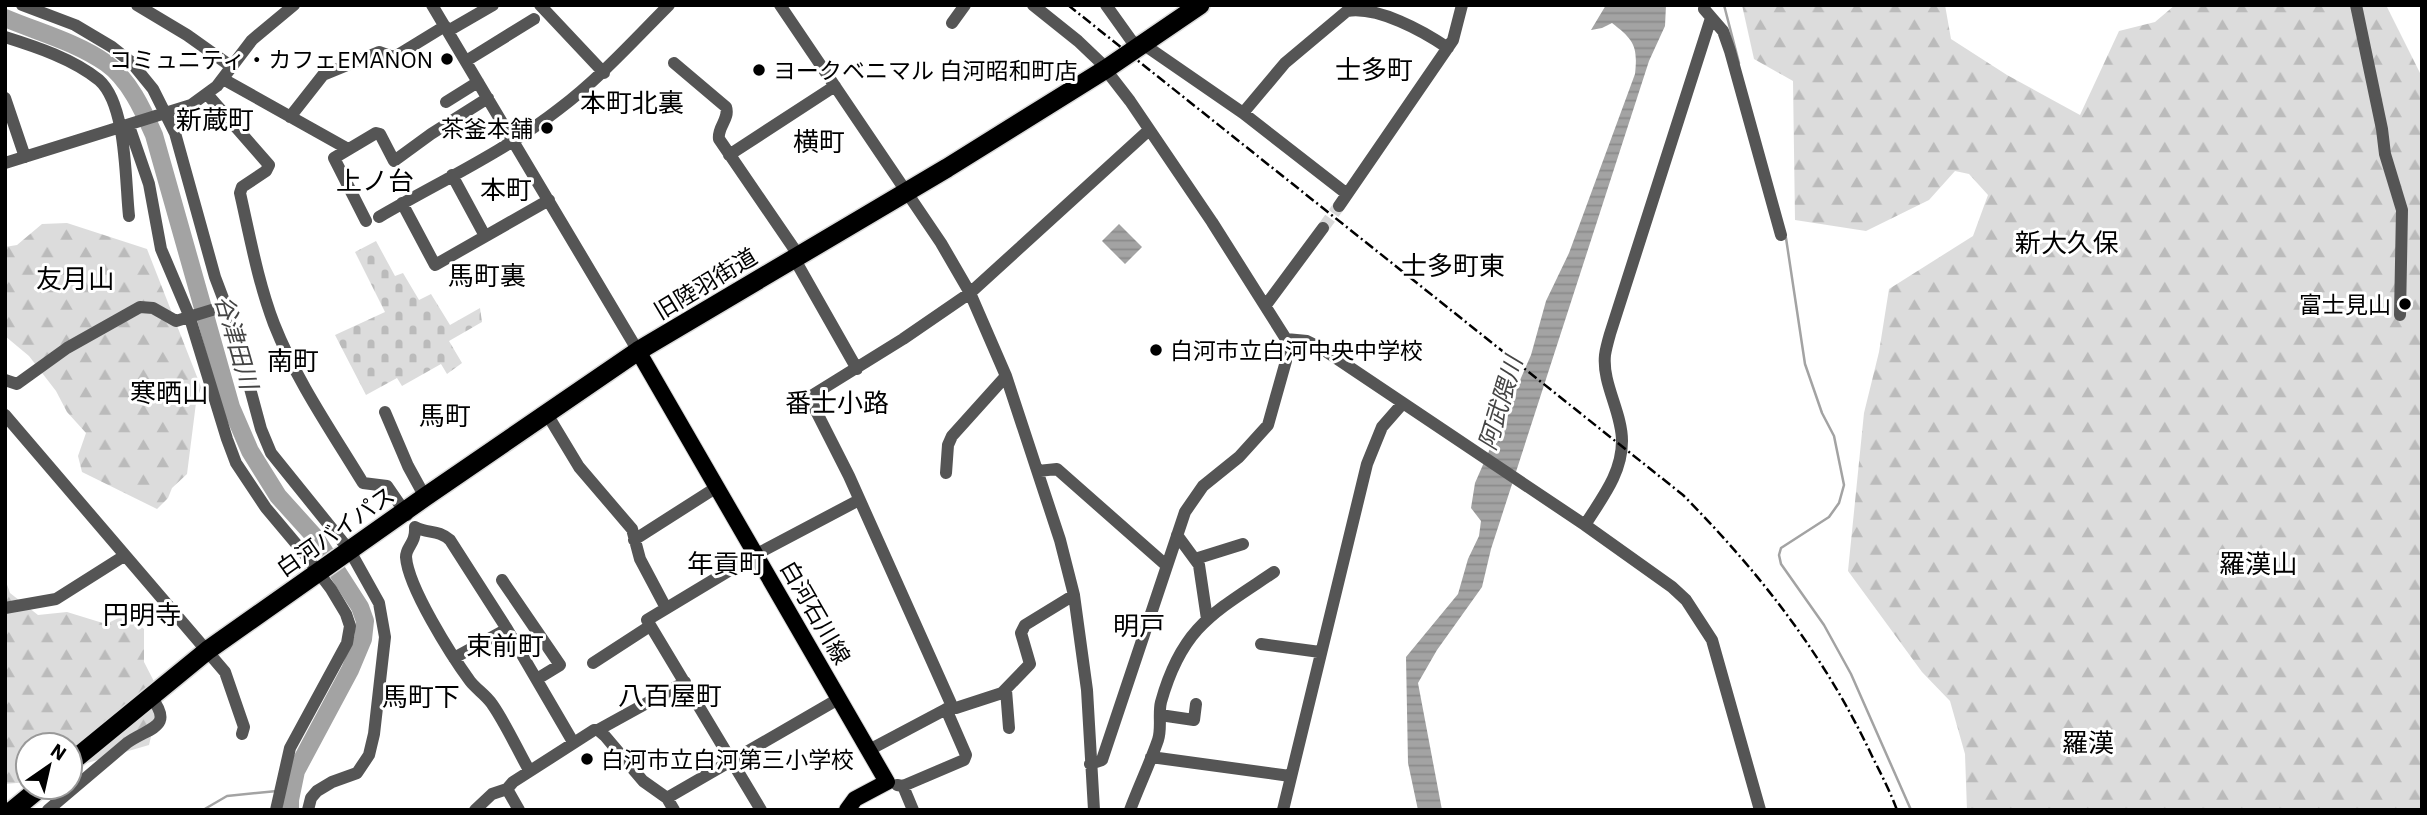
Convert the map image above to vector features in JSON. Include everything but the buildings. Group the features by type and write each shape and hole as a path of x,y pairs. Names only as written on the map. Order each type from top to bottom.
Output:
{"highway":[{"path":"1141,45 1200,5"},
{"name":"旧陸羽街道","path":"638,351 906,192 1141,45"},
{"name":"白河バイパス","path":"84,752 208,650 348,552 410,519 425,497 638,351"}],"main road":[{"name":"白河石川線","path":"638,351 869,750 895,784"},
{"path":"848,810 855,799 895,784"}],"street":[{"path":"22,5 75,25 112,47 131,62 153,89 165,114 232,322 261,429 271,453 348,552 379,603 385,637 374,734 369,755 357,772 317,791 311,798 308,810"},
{"path":"138,5 232,67"},
{"path":"5,163 191,105 223,79 253,40 294,5"},
{"path":"432,5 638,351"},
{"path":"290,117 323,75 379,52 396,56 493,5"},
{"path":"540,5 604,73"},
{"path":"488,98 394,161 380,134 376,133 334,158 372,219 513,141 557,111 604,73 669,5"},
{"path":"780,5 941,243 970,293 1006,376 1060,540 1074,595 1087,690 1094,810"},
{"path":"952,23 965,5"},
{"path":"1033,5 1078,41 1106,69 1266,305 1286,339 1286,361 1268,425 1239,457 1203,486 1185,512 1102,760 1090,764"},
{"path":"1106,5 1122,29 1141,45 1242,113 1347,194"},
{"path":"1339,206 1453,40 1462,5"},
{"path":"1705,5 1704,9 1723,31 1730,51 1781,235"},
{"path":"2356,5 2385,154 2402,210 2400,315"},
{"path":"1242,113 1285,63 1347,11 1373,13 1424,31 1448,48"},
{"path":"1585,525 1614,478 1620,460 1621,432 1605,368 1610,334 1711,18"},
{"path":"466,61 534,19"},
{"path":"5,37 65,59 100,81 109,93 128,126 149,184 161,249 193,317 226,439 236,463 266,508 320,571 346,614 350,626 347,643 290,748 276,810"},
{"path":"674,63 726,107 727,114 718,134 719,139 797,257 857,369"},
{"path":"223,79 348,149"},
{"path":"446,103 478,82"},
{"path":"729,155 835,86"},
{"path":"207,94 269,165 266,171 240,191 260,279 274,324 298,375 363,484 387,486 410,519 423,531 442,533 450,540 507,629 573,743"},
{"path":"5,97 8,114 25,157"},
{"path":"128,126 129,216"},
{"path":"913,810 895,784 964,760 966,755 949,708 811,396 857,369 970,293 1149,130"},
{"path":"452,175 485,236"},
{"path":"402,203 435,265 549,200"},
{"path":"1266,305 1323,228"},
{"path":"5,380 18,384 67,348 140,307 153,308 176,321 225,306"},
{"path":"1286,339 1307,341 1321,348 1585,525 1686,600 1712,640 1760,810"},
{"path":"946,473 948,443 952,436 1006,376"},
{"path":"1283,810 1367,464 1382,427 1403,403"},
{"path":"385,412 408,466 425,497"},
{"path":"547,414 579,467 632,529 639,559 666,607"},
{"path":"5,415 225,672 244,727 242,734"},
{"path":"1038,471 1057,469 1167,566"},
{"path":"634,540 717,488"},
{"path":"761,810 646,620 755,555 859,500"},
{"path":"410,519 414,541 406,556 411,576 454,658 471,683 491,703 529,770"},
{"path":"1177,535 1195,559 1201,575 1207,619"},
{"path":"1195,559 1243,544"},
{"path":"5,608 56,599 124,556"},
{"path":"1130,810 1160,737 1160,706 1168,679 1187,639 1207,619 1274,572"},
{"path":"502,580 560,664 537,679"},
{"path":"869,750 949,708 956,708 1006,690 1030,664 1021,634 1025,625 1074,595"},
{"path":"454,658 527,617"},
{"path":"593,663 650,626"},
{"path":"1261,643 1320,652"},
{"path":"475,810 492,794 507,789 529,770 594,730 685,682"},
{"path":"1006,690 1009,728"},
{"path":"48,810 140,733 156,728 161,715 151,697"},
{"path":"598,730 643,782 671,804 731,760 840,698"},
{"path":"1160,715 1194,720 1196,704"},
{"path":"1151,757 1290,776"},
{"path":"507,789 519,810"}],"green space":[{"path":"1742,5 1945,5 1951,39 2007,75 2080,115 2119,31 2155,22 2175,5 2386,5 2422,77 2422,810 1967,810 1965,754 1950,701 1922,672 1848,571 1864,413 1879,352 1889,289 1973,236 1988,195 1969,174 1955,171 1929,200 1866,231 1795,220 1793,81 1754,59"},
{"path":"67,223 147,249 201,387 196,403 187,474 172,488 168,498 157,509 82,472 78,456 86,433 67,412 56,391 29,356 5,336 5,247 17,245 42,224"},
{"path":"376,241 395,276 403,273 419,300 431,294 450,325 480,308 482,322 449,341 462,363 447,374 441,364 402,386 397,378 366,395 335,335 385,312 355,252"},
{"path":"5,579 10,593 38,615 67,612 106,624 127,614 144,629 144,662 161,695 149,745 84,764 84,731 14,731 14,783 5,784"}],"shaded area":[{"path":"1606,5 1666,5 1665,26 1649,61 1491,549 1482,587 1437,650 1418,683 1442,810 1418,810 1408,763 1406,657 1458,594 1468,559 1479,536 1481,521 1471,508 1475,483 1531,355 1546,301 1569,253 1635,74 1635,50 1625,34 1612,23 1591,30"},
{"path":"1119,224 1142,247 1125,264 1102,241"}],"waterway":[{"path":"1724,5 1739,63"},
{"name":"谷津田川","path":"5,18 70,43 106,63 122,77 134,96 154,135 231,407 250,451 278,496 315,537 360,607 365,621 363,639 350,670 296,771 290,810"},
{"path":"1786,238 1805,364 1822,413 1834,436 1844,485 1839,503 1829,517 1781,548 1779,555 1781,564 1824,625 1851,674 1911,810"},
{"name":"谷津田川","path":"203,810 227,796 277,791"}],"tunnel":[{"path":"1323,228 1339,206"}],"railway":[{"path":"1068,5 1683,495 1764,585 1812,650 1854,719 1897,810"}],"place":[{"name":"コミュニティ・カフェEMANON","path":"447,59"},
{"name":"ヨークベニマル 白河昭和町店","path":"759,70"},
{"name":"茶釜本舗","path":"547,128"},
{"name":"富士見山","path":"2405,304"},
{"name":"白河市立白河中央中学校","path":"1156,350"},
{"name":"白河市立白河第三小学校","path":"587,759"}],"district":[{"name":"士多町","path":"1374,69"},
{"name":"本町北裏","path":"632,102"},
{"name":"新蔵町","path":"215,119"},
{"name":"横町","path":"819,141"},
{"name":"上ノ台","path":"375,180"},
{"name":"本町","path":"506,189"},
{"name":"新大久保","path":"2067,242"},
{"name":"士多町東","path":"1453,265"},
{"name":"馬町裏","path":"487,275"},
{"name":"友月山","path":"75,278"},
{"name":"南町","path":"293,360"},
{"name":"寒晒山","path":"169,392"},
{"name":"番士小路","path":"837,402"},
{"name":"馬町","path":"445,415"},
{"name":"年貢町","path":"726,563"},
{"name":"羅漢山","path":"2258,563"},
{"name":"円明寺","path":"142,614"},
{"name":"明戸","path":"1139,625"},
{"name":"束前町","path":"505,645"},
{"name":"八百屋町","path":"670,695"},
{"name":"馬町下","path":"421,696"},
{"name":"羅漢","path":"2088,742"}],"water label":[{"name":"阿武隈川","path":"1500,403"}]}
